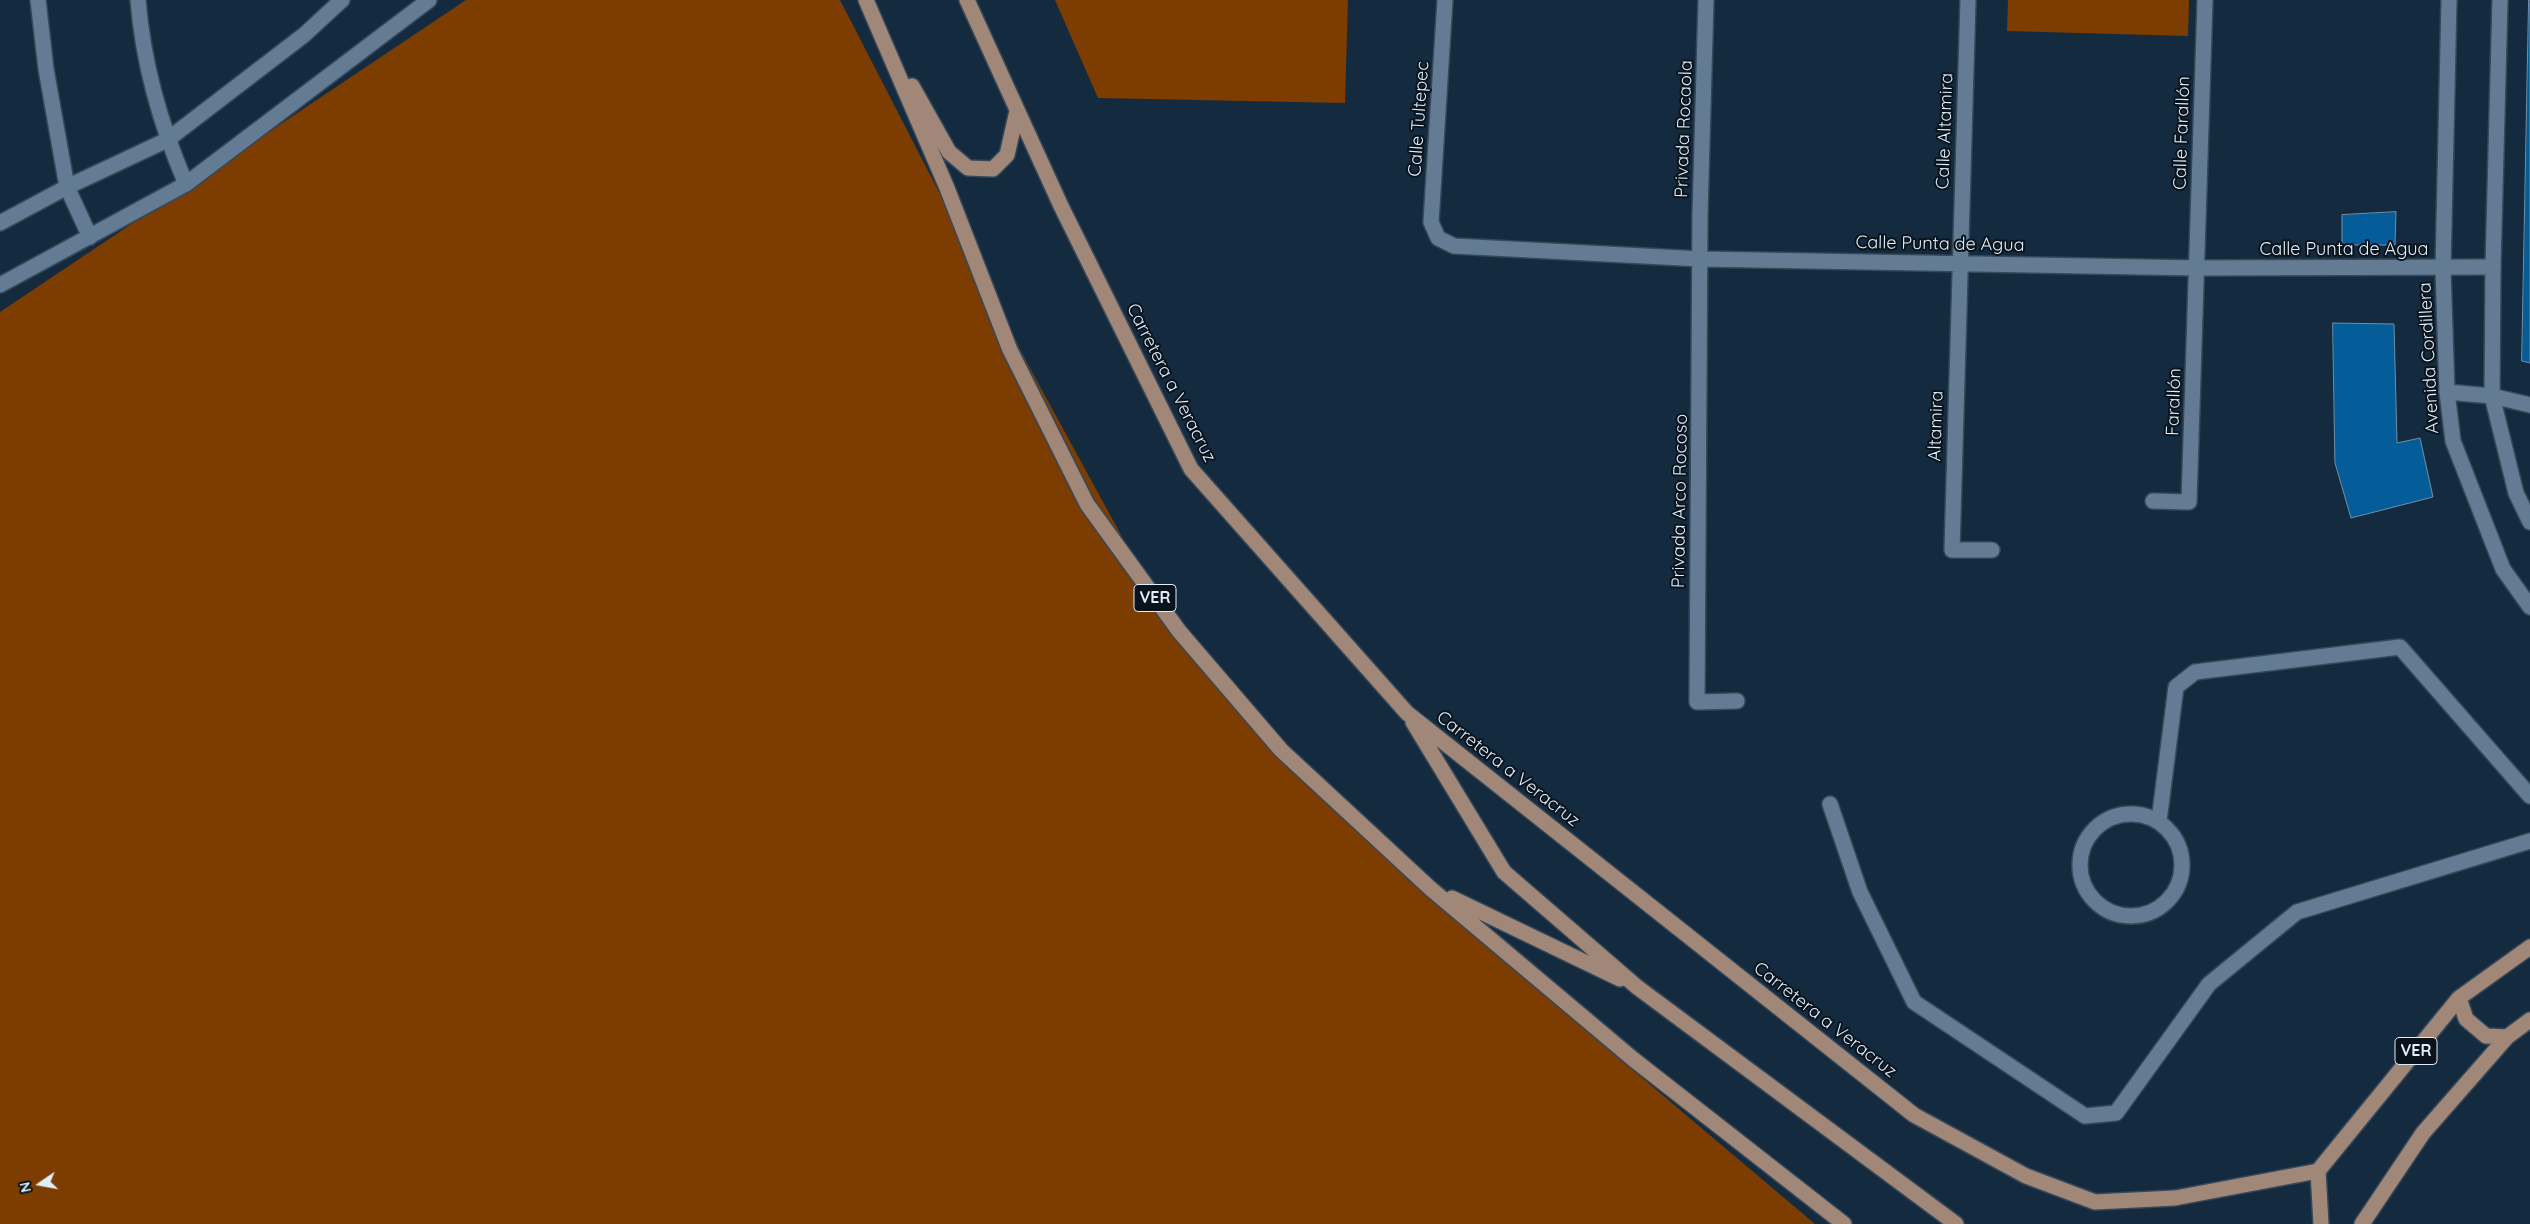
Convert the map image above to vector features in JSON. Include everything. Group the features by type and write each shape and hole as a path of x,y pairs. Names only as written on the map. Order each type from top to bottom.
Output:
{"main road":[{"name":"VER","path":"866,0 947,188 1010,350 1087,504 1179,631 1281,750 1431,889 1633,1059 1844,1224"},
{"name":"Carretera a Veracruz","path":"967,0 1065,215 1191,469 1407,713 1914,1115 2026,1176 2095,1202 2175,1198 2318,1171"},
{"path":"886,45 928,112 949,152 968,168 993,169 1008,155 1017,112"},
{"path":"1407,713 1504,872 1637,987 1956,1224"},
{"path":"1431,889 1637,987"},
{"name":"VER","path":"2318,1171 2459,998 2530,947"},
{"path":"2459,998 2466,1019 2486,1036 2507,1037"},
{"path":"2362,1224 2423,1133 2507,1037 2530,1020"},
{"path":"2318,1171 2321,1224"}],"street":[{"path":"38,0 46,69 68,187 90,237"},
{"path":"138,0 150,78 167,140 186,184"},
{"path":"0,223 68,187 167,140 304,35 342,0"},
{"path":"0,285 186,184 429,0"},
{"name":"Calle Tultepec","path":"1438,238 1431,222 1445,0"},
{"name":"Privada Rocaola","path":"1700,259 1706,0"},
{"name":"Calle Altamira","path":"1960,263 1968,0"},
{"name":"Calle Farallón","path":"2197,268 2205,0"},
{"name":"Avenida Cordillera","path":"2449,0 2443,269 2447,392 2453,441 2503,569 2530,607"},
{"path":"2500,0 2493,267 2492,396 2516,493 2530,522"},
{"name":"Calle Punta de Agua","path":"1438,238 1454,246 1700,259 2197,268 2443,269"},
{"name":"Privada Arco Rocoso","path":"1700,259 1696,702 1737,701"},
{"name":"Altamira","path":"1960,263 1952,550 1992,550"},
{"name":"Avenida Cordillera","path":"2443,269 2493,267"},
{"name":"Farallón","path":"2153,501 2189,502 2197,268"},
{"path":"2447,392 2492,396 2530,405"},
{"path":"2159,822 2176,687 2195,672 2400,647 2530,796"},
{"path":"1830,804 1860,892 1914,1002 2085,1116 2116,1114 2209,984 2297,912 2530,841"},
{"path":"2125,814 2143,815 2159,822 2171,833 2180,847 2183,864 2181,880 2173,895 2162,907 2147,915 2122,916 2099,906 2088,893 2081,876 2080,859 2084,842 2095,828 2109,818 2125,814"}],"shaded area":[{"path":"466,0 840,0 1025,359 1181,645 1407,879 1815,1224 0,1224 0,312"},
{"path":"1055,0 1348,0 1345,103 1098,98"},
{"path":"2008,0 2189,0 2188,36 2007,31"}],"building":[{"path":"2530,0 2530,363 2522,361"},
{"path":"2396,212 2395,245 2342,245 2342,215"},
{"path":"2333,323 2394,324 2397,443 2420,438 2433,497 2351,518 2335,463"}]}
